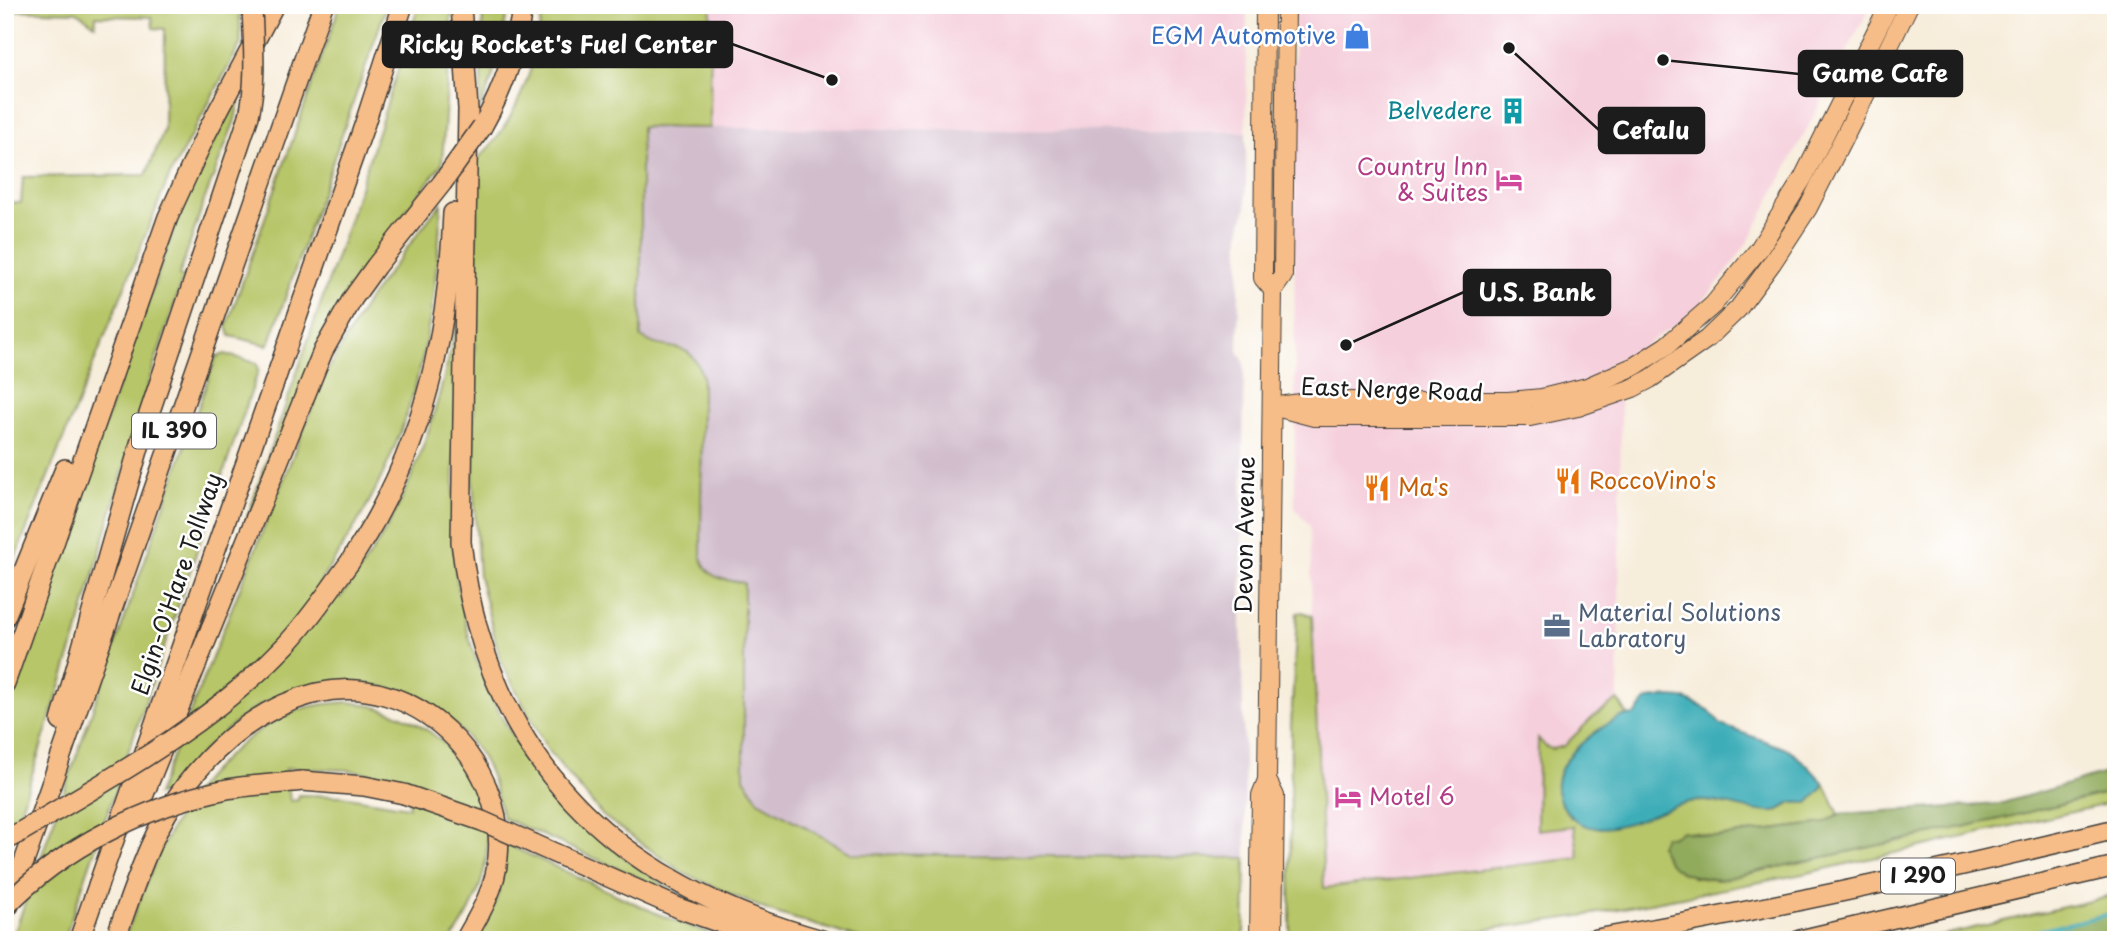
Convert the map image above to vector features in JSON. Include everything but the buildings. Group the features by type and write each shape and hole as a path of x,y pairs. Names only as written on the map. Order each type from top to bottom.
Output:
{"highway":[{"path":"26,857 35,805 76,673 145,426 249,116 254,95 252,5"},
{"path":"5,683 168,216 190,167 274,5"},
{"name":"IL 390","path":"5,916 323,5"},
{"name":"Elgin-O'Hare Tollway","path":"79,940 356,149 403,5"},
{"path":"5,841 209,715 256,675 286,645 350,562 380,511 420,420 440,344 447,300 452,228 461,5"},
{"path":"88,914 112,874 323,351 361,288 482,127 499,97 511,65 523,5"},
{"path":"461,34 468,109 461,542 465,581 474,621 493,678 537,758 555,781 607,834 642,862 717,903 822,940"},
{"path":"5,617 100,382 126,334"},
{"path":"115,940 155,837 185,787 208,759 259,716 288,702 320,692 349,691 391,698 425,713 444,727 474,760 479,770 498,823 498,858 486,906 465,940"},
{"path":"5,907 72,853 103,834 148,813 230,789 302,781 353,785 404,794 471,817 681,909 769,940"},
{"name":"I 290","path":"1591,940 1720,918 1942,871 2116,829"},
{"name":"I 290","path":"1800,940 2061,878 2116,868"}],"main road":[{"name":"Devon Avenue","path":"1265,5 1263,278 1273,290"},
{"name":"Devon Avenue","path":"1259,940 1267,912 1275,796 1267,780 1273,290 1283,276 1286,5"},
{"name":"East Nerge Road","path":"1272,407 1314,401 1508,401 1542,398 1587,387 1634,366 1666,346 1713,305 1759,249 1803,178 1889,5"},
{"name":"East Nerge Road","path":"1272,407 1314,417 1530,417 1578,407 1633,388 1650,379 1707,339 1738,309 1772,263 1808,208 1909,5"},
{"name":"Devon Avenue","path":"1267,912 1273,940"}],"shaded area":[{"path":"711,5 1247,5 1246,132 710,128"},
{"path":"1294,5 1871,5 1751,237 1729,270 1700,304 1681,321 1641,348 1607,365 1621,405 1618,700 1594,716 1564,746 1552,749 1538,740 1537,830 1574,826 1579,858 1324,889 1310,526 1295,508"},
{"path":"641,127 1246,132 1246,207 1240,232 1238,351 1244,362 1241,616 1246,858 853,854 759,801 744,778 744,584 717,578 705,569 701,557 702,376 698,362 680,347 650,344 641,337"}],"green space":[{"path":"5,5 239,5 241,43 169,177 5,583 5,203 21,203 23,177 146,175 164,130 165,29 153,28 152,17 96,16 95,25 77,12 5,10"},
{"path":"340,5 387,5 271,339 267,345 230,336 227,326"},
{"path":"419,5 452,5 442,164 343,302 241,535 349,221"},
{"path":"483,5 509,5 493,76 480,110"},
{"path":"541,5 711,5 710,128 641,127 641,337 660,345 684,350 697,363 702,376 701,557 713,575 744,583 744,778 759,801 853,854 1246,858 1244,940 865,940 769,911 683,873 603,816 547,749 501,662 479,576 473,482 477,160 499,135 523,89 538,39"},
{"path":"241,90 235,120 179,276 183,278 144,396 77,634 5,859 5,707 172,234 201,165"},
{"path":"441,203 431,309 408,412 374,492 319,584 340,598 388,526 411,477 430,426 457,321 453,545 463,612 478,664 499,713 527,758 560,799 599,836 642,870 690,900 503,818 487,768 479,753 457,726 430,706 401,692 369,684 336,683 304,688 272,699 228,729 200,754 172,789 157,795 326,373 368,300"},
{"path":"225,354 256,363 259,369 64,940 12,940 216,357"},
{"path":"1303,612 1312,616 1324,888 1579,858 1574,826 1537,830 1538,738 1546,747 1552,749 1564,746 1594,716 1618,700 1627,714 1594,733 1572,753 1563,766 1560,802 1571,818 1653,812 1689,802 1705,801 1776,812 1792,803 1808,803 1822,789 1824,783 1839,814 1824,823 1716,837 1693,832 1692,877 1719,880 2116,791 2116,802 1803,874 1587,915 1395,940 1290,940 1291,726 1297,613"},
{"path":"348,702 392,712 428,731 457,757 476,788 486,824 486,862 474,901 451,940 124,940 162,847 189,800 216,767 250,737 286,715 310,707","holes":["286,768 349,770 408,780 409,807 342,796 299,795 298,800 290,801"]},
{"path":"2116,770 2116,791 1719,880 1682,873 1675,869 1660,845 1664,836 1671,837 1682,831 1716,837 1824,823 1839,814 1999,804"},
{"path":"506,844 658,914 726,940 475,940 489,917 498,894"},
{"path":"2116,895 2116,912 1996,940 1922,940"},
{"path":"2116,912 2116,934 2091,940 1996,940"}],"water":[{"path":"1683,698 1709,710 1721,725 1789,750 1824,783 1822,789 1808,803 1792,803 1773,812 1700,801 1678,805 1632,822 1609,827 1591,827 1577,821 1563,806 1557,792 1563,766 1572,754 1608,724 1621,717 1636,714 1648,699"}],"waterway":[{"path":"1996,940 2116,913"}],"place":[{"name":"EGM Automotive","path":"1357,36"},
{"name":"Cefalu","path":"1509,48"},
{"name":"Game Cafe","path":"1663,60"},
{"name":"Ricky Rocket's Fuel Center","path":"832,80"},
{"name":"Belvedere","path":"1513,111"},
{"name":"Country Inn & Suites","path":"1509,180"},
{"name":"U.S. Bank","path":"1346,345"},
{"name":"RoccoVino's","path":"1568,481"},
{"name":"Ma's","path":"1377,488"},
{"name":"Material Solutions Labratory","path":"1557,626"},
{"name":"Motel 6","path":"1348,797"}]}
